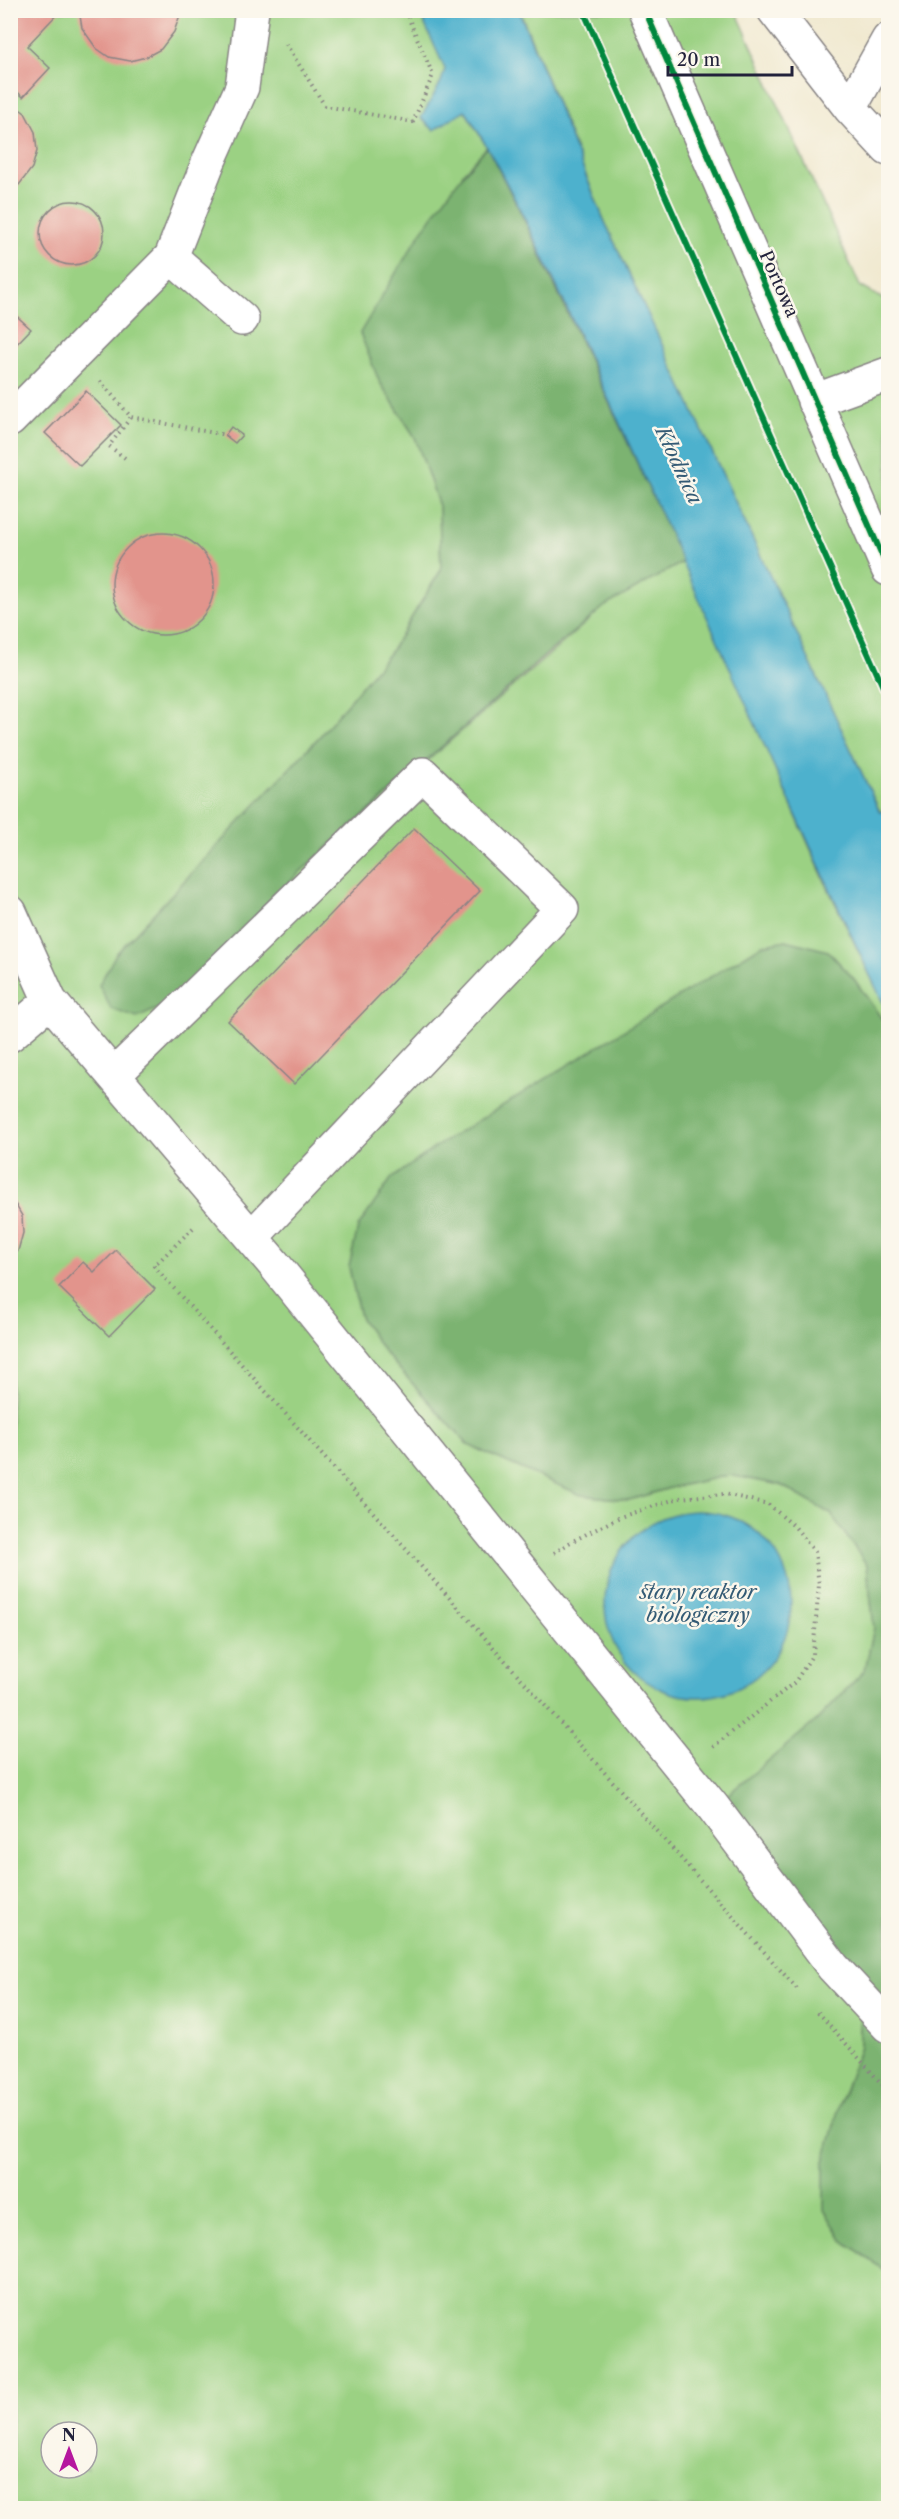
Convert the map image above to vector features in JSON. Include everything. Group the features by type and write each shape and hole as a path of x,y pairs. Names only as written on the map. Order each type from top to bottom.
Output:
{"street":[{"path":"10,420 171,257 208,163 242,87 252,10"},
{"name":"Portowa","path":"645,10 888,569"},
{"path":"774,10 850,108 888,149"},
{"path":"850,108 888,40"},
{"path":"171,257 242,319"},
{"path":"814,401 888,374"},
{"path":"114,1075 423,774 562,909 252,1237"},
{"path":"10,912 50,1001 252,1237 683,1770 833,1967 888,2026"},
{"path":"10,1035 50,1001"}],"path":[{"path":"281,39 325,106 413,122 434,75 405,10"},
{"path":"71,356 109,390 131,417 225,435"},
{"path":"125,458 109,446 131,417"},
{"path":"221,1201 154,1266 802,1993"},
{"path":"524,1574 569,1543 620,1517 679,1498 725,1494 768,1504 795,1527 815,1552 819,1585 813,1654 795,1682 683,1770"},
{"path":"817,2011 888,2091"}],"green space":[{"path":"11,11 419,11 445,69 441,82 421,118 434,130 464,109 487,147 463,173 379,381 415,437 439,506 441,570 391,651 320,736 116,954 301,871 605,606 683,562 827,886 888,1013 888,1028 854,979 828,951 349,1267 360,1317 384,1352 468,1445 582,1495 629,1500 729,1475 781,1485 831,1514 867,1565 874,1628 865,1670 817,1720 860,2014 860,2047 839,2107 843,2240 888,2273 888,2508 11,2508"},
{"path":"520,11 736,11 860,286 888,302 888,810 880,812 604,220"},
{"path":"487,147 521,213 683,562 605,606 548,653 301,871 168,1004 137,1018 111,1009 99,985 116,954 320,736 391,651 441,570 439,506 415,437 379,381 360,333 434,213"},
{"path":"786,940 828,951 854,979 888,1028 888,2273 843,2240 824,2210 824,2161 839,2107 860,2047 860,2014 713,1807 817,1720 865,1670 874,1628 867,1565 831,1514 781,1485 729,1475 629,1500 581,1495 468,1445 384,1352 360,1317 349,1267 358,1227 391,1179 437,1146 762,945"}],"water":[{"name":"Kłodnica","path":"419,11 519,11 604,220 880,812 888,810 888,1013 556,284 504,178 465,110 434,130 421,118 441,82 445,69"},
{"name":"stary reaktor biologiczny","path":"698,1511 734,1518 764,1538 784,1568 791,1604 784,1640 764,1670 734,1690 698,1697 662,1690 632,1670 612,1640 605,1604 612,1568 632,1538 662,1518"}],"building":[{"path":"10,10 61,10 27,46 50,68 23,97 10,85"},
{"path":"79,10 179,10 180,15 174,32 161,49 146,57 130,61 109,57 96,48 82,28"},
{"path":"10,102 25,113 35,132 37,151 32,168 19,185 10,189"},
{"path":"66,201 78,201 95,210 102,221 104,233 102,245 95,256 78,265 66,265 54,260 45,251 40,239 40,227 45,215 54,206"},
{"path":"10,310 31,329 10,351"},
{"path":"86,391 121,425 80,466 45,433"},
{"path":"231,427 242,435 235,443 225,435"},
{"path":"163,533 182,537 199,548 210,565 214,584 210,603 199,620 182,631 163,635 144,631 127,620 116,603 112,584 116,565 127,548 144,537"},
{"path":"414,828 480,891 294,1084 228,1021"},
{"path":"10,1195 22,1216 23,1233 18,1251 10,1262"},
{"path":"116,1250 155,1289 109,1336 59,1287 83,1262 94,1272"}],"cycle path":[{"path":"583,10 888,698"},
{"path":"645,10 888,569"}]}
